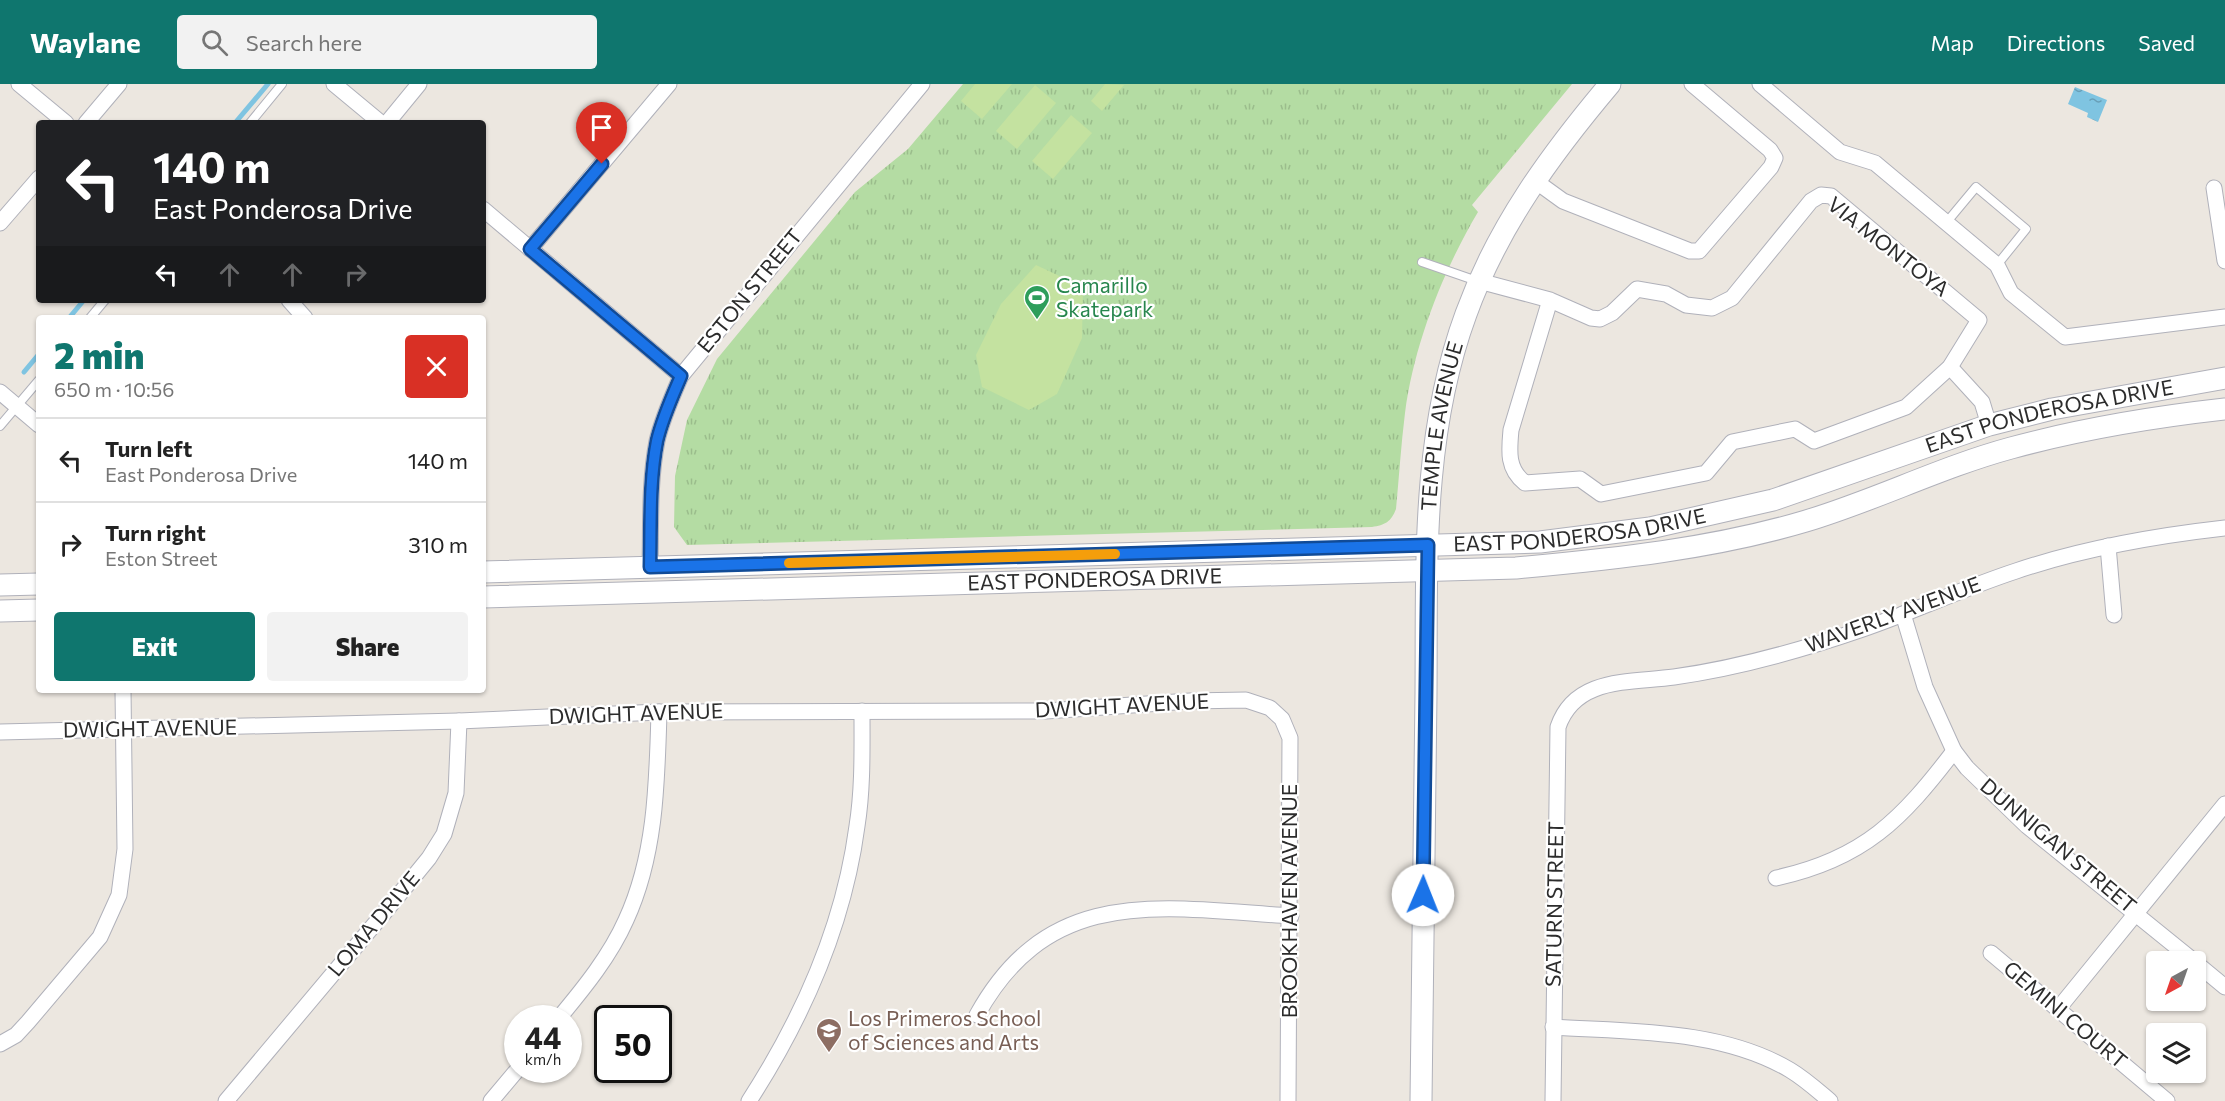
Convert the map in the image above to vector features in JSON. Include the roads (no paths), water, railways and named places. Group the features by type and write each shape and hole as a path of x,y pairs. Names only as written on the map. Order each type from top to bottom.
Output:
{"main road":[{"name":"TEMPLE AVENUE","path":"1421,1101 1427,571 1431,468 1436,422 1452,356 1479,281 1507,224 1534,180 1610,84"},
{"name":"EAST PONDEROSA DRIVE","path":"486,572 1428,545 1463,546 1540,542 1650,528 1773,500 1989,425 2085,402 2225,378"},
{"name":"EAST PONDEROSA DRIVE","path":"486,597 1516,568 1634,558 1737,538 1807,520 2010,448 2114,425 2225,409"},
{"path":"650,567 650,593"},
{"path":"0,585 36,584"},
{"path":"0,611 36,610"}],"street":[{"path":"19,84 62,120"},
{"path":"89,120 119,84"},
{"path":"334,84 377,120"},
{"path":"389,120 419,84"},
{"path":"530,249 669,84"},
{"name":"ESTON STREET","path":"650,567 652,482 657,441 666,410 681,376 922,84"},
{"path":"1534,180 1563,201 1690,251 1699,251 1771,167 1775,158 1770,150 1692,84"},
{"path":"1760,84 1840,152 1875,163 1997,265 2011,293 2065,337 2225,317"},
{"path":"0,223 36,181"},
{"path":"2214,188 2225,261"},
{"name":"VIA MONTOYA","path":"1479,281 1550,300 1591,318 1600,319 1612,313 1637,289 1666,294 1686,305 1712,308 1732,297 1811,201 1821,195 1831,196 1979,320 1950,368 1906,408 1814,441 1795,429 1732,442 1706,473 1601,494 1580,479 1525,483 1516,476 1511,466 1509,451 1511,430 1550,300"},
{"path":"486,212 681,376"},
{"path":"292,303 302,315"},
{"path":"1950,368 1982,402 1989,425"},
{"path":"0,393 36,422"},
{"name":"WAVERLY AVENUE","path":"1565,708 1576,697 1594,688 1738,665 1862,629 2017,570 2076,552 2225,528"},
{"path":"2108,546 2114,615"},
{"name":"DUNNIGAN STREET","path":"1903,614 1925,687 1954,751 1980,782 2027,826 2182,951"},
{"path":"0,1044 16,1035 100,937 114,909 123,880 125,849 123,693"},
{"name":"DWIGHT AVENUE","path":"0,732 459,720 659,712 1046,711 1190,700 1246,700 1270,708"},
{"name":"BROOKHAVEN AVENUE","path":"1270,708 1282,719 1290,738 1291,916 1288,1101"},
{"name":"SATURN STREET","path":"1553,1101 1558,727 1565,708"},
{"path":"749,1101 786,1040 809,990 839,905 858,824 862,711"},
{"path":"569,1005 602,963 626,921 639,889 650,837 655,795 659,712"},
{"name":"LOMA DRIVE","path":"226,1101 389,907 429,858 444,834 456,793 459,720"},
{"path":"1776,878 1818,867 1842,857 1878,835 1921,795 1954,751"},
{"path":"2058,1009 2225,804"},
{"path":"976,1015 991,989 1015,960 1044,937 1078,921 1133,910 1291,916"},
{"name":"GEMINI COURT","path":"1991,953 2167,1101"},
{"name":"DUNNIGAN STREET","path":"2206,971 2225,987"},
{"path":"1553,1027 1657,1034 1720,1043 1759,1055 1782,1066 1830,1101"},
{"path":"491,1101 506,1083"}],"lane":[{"path":"252,120 282,84"},
{"path":"1946,223 1976,187 2026,229 1997,265"},
{"path":"1422,262 1479,281"},
{"path":"92,315 102,303"},
{"path":"0,426 36,384"}],"water":[{"path":"2075,87 2107,100 2098,122 2087,117 2088,113 2068,104"}],"waterway":[{"path":"238,120 268,84"},
{"path":"72,315 82,303"},
{"path":"24,372 36,358"}],"place":[{"name":"Camarillo Skatepark","path":"1037,321"},
{"name":"Los Primeros School of Sciences and Arts","path":"829,1054"}]}
